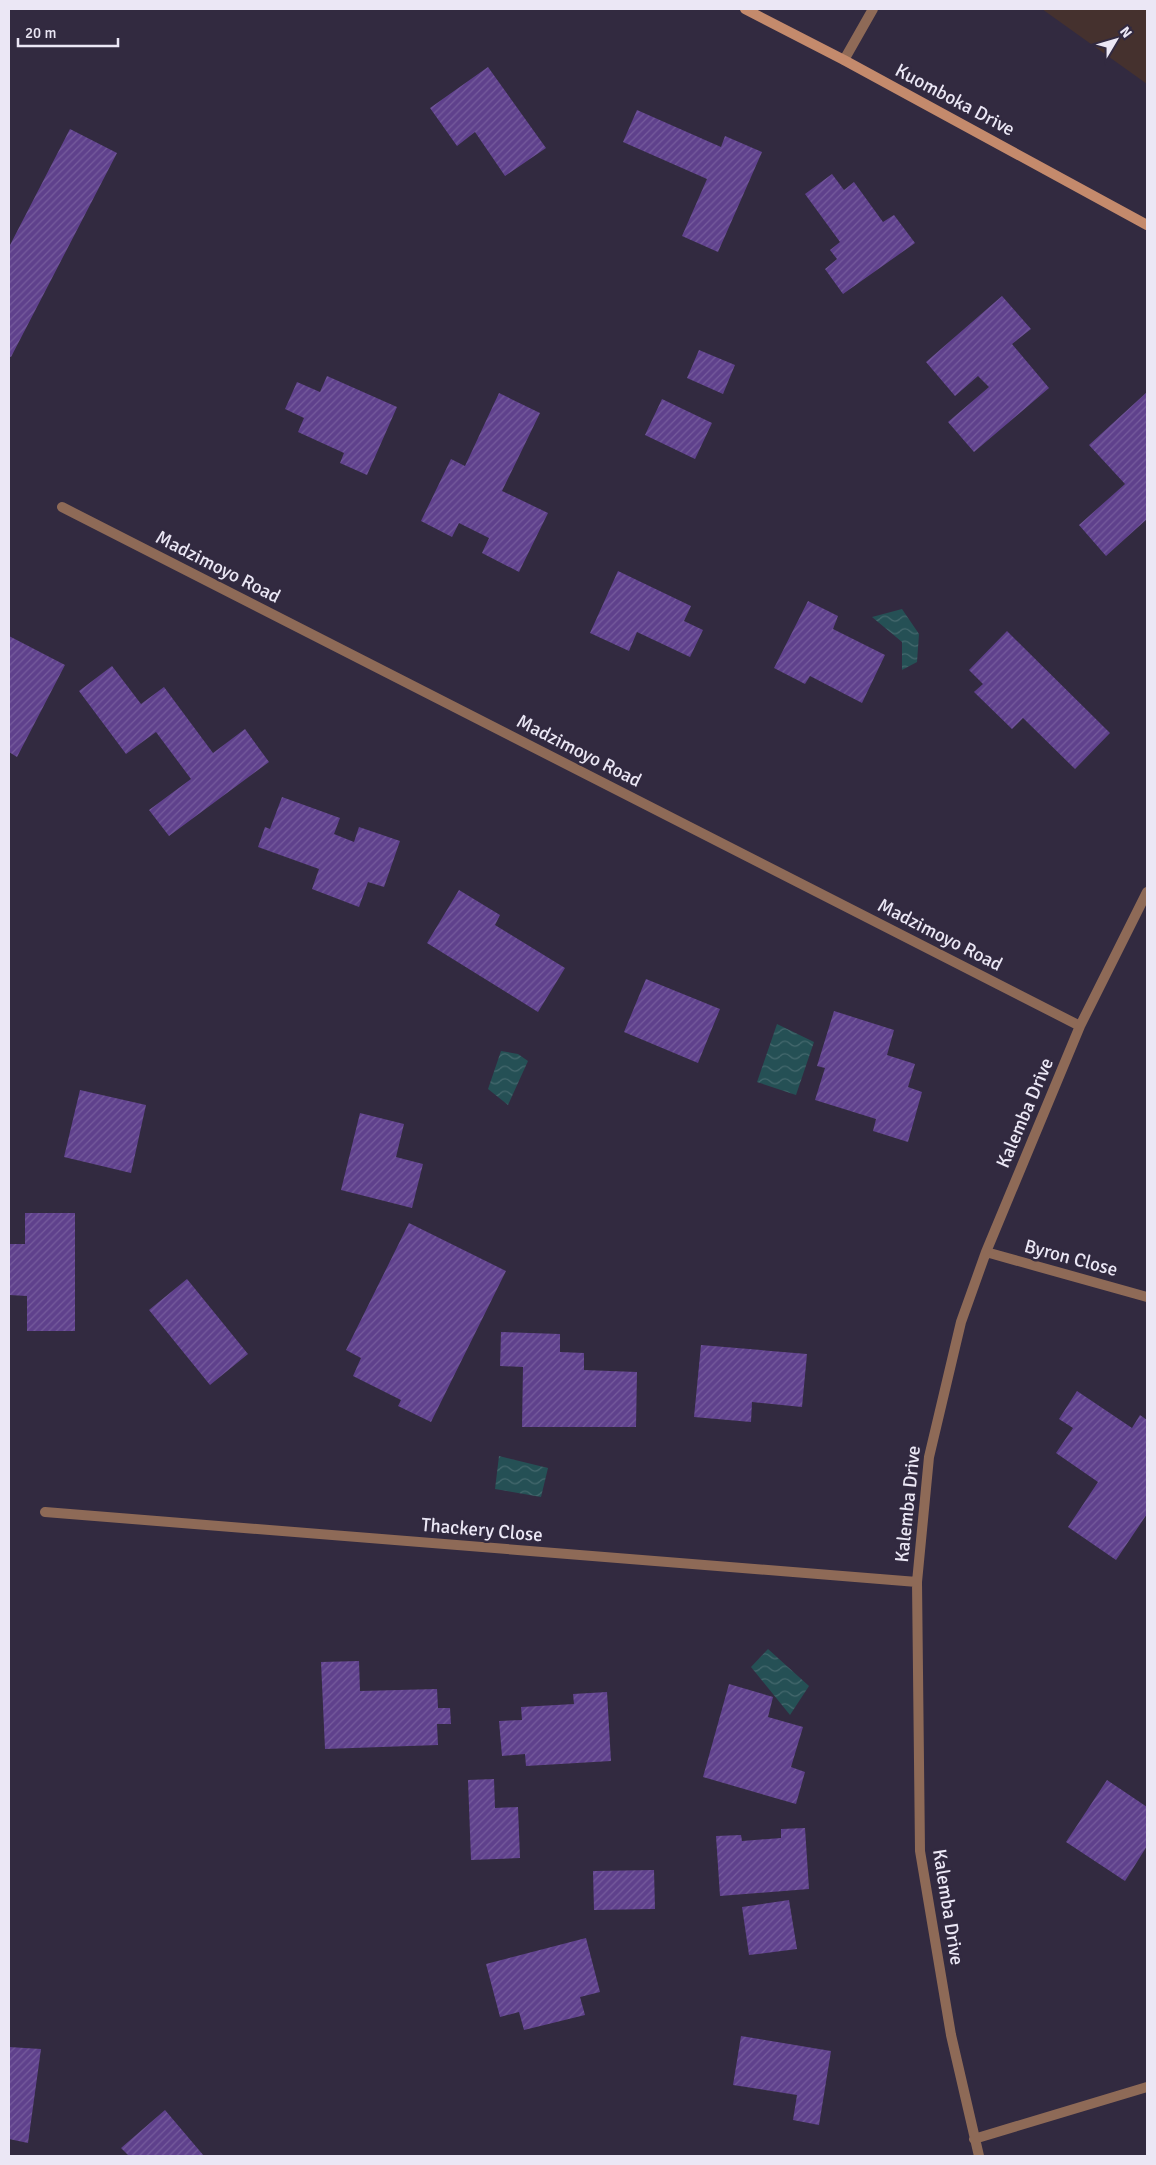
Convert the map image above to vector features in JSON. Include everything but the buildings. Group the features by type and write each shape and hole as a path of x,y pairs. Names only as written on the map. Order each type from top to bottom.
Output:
{"main road":[{"name":"Kuomboka Drive","path":"745,9 844,60 1147,225"}],"street":[{"path":"844,60 873,9"},
{"name":"Madzimoyo Road","path":"62,507 1080,1026"},
{"name":"Kalemba Drive","path":"979,2156 951,2035 920,1851 917,1582 929,1457 961,1322 986,1252 1080,1026 1147,892"},
{"name":"Byron Close","path":"986,1252 1147,1297"},
{"name":"Thackery Close","path":"45,1512 917,1582"},
{"path":"974,2139 1147,2086"}],"shaded area":[{"path":"1042,9 1147,9 1147,84"}],"water":[{"path":"902,609 919,634 917,662 902,670 902,642 872,617"},
{"path":"777,1024 814,1042 796,1095 757,1082"},
{"path":"501,1051 518,1054 528,1061 508,1105 488,1089"},
{"path":"499,1456 548,1468 541,1497 495,1489"},
{"path":"768,1649 809,1686 790,1715 751,1667"}]}
